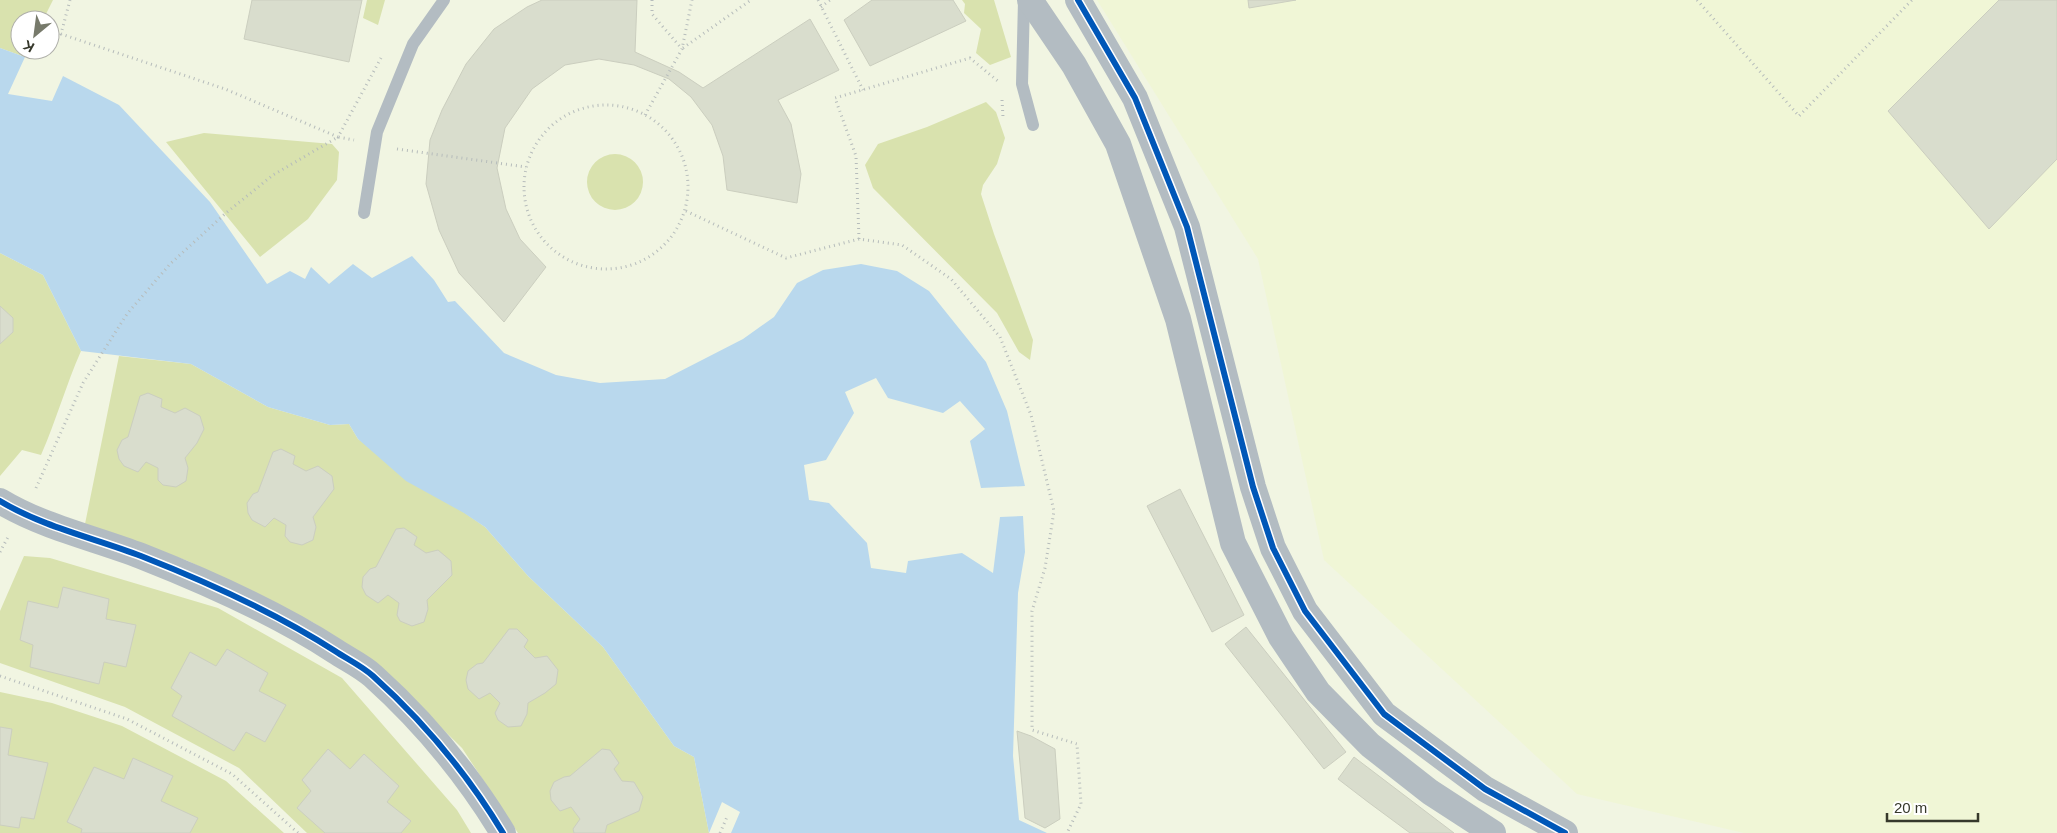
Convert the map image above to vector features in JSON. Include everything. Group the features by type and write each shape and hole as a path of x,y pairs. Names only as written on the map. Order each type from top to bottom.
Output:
{"street":[{"path":"1030,0 1074,64 1118,144 1178,319 1233,543 1281,637 1318,692 1370,744 1430,792 1493,833"},
{"path":"1078,0 1135,98 1187,227 1253,487 1272,548 1305,612 1384,714 1486,789 1565,833"},
{"path":"10,507 142,557 236,597 311,635 372,674 432,735 486,805 503,833"}],"lane":[{"path":"364,214 377,132 413,44 444,0"},
{"path":"1024,0 1022,84 1033,125"}],"path":[{"path":"70,0 60,34 225,89 338,137 422,153 526,167"},
{"path":"652,0 652,14 682,49"},
{"path":"645,115 682,49 692,0"},
{"path":"682,49 751,0"},
{"path":"818,0 863,90"},
{"path":"821,7 830,0"},
{"path":"1697,0 1799,116 1912,0"},
{"path":"10,507 36,487 83,383 126,314 170,264 226,213 273,175 338,137 383,54"},
{"path":"859,239 856,156 835,98 970,58 1000,83"},
{"path":"1001,92 1003,117"},
{"path":"603,104 629,107 645,115 653,118 672,137 684,160 689,186 686,211 674,235 654,255 627,267 599,269 572,261 548,246 531,222 524,194 526,167 537,142 554,122 577,110 603,104"},
{"path":"686,211 786,258 859,239 902,245 951,279 1000,336 1030,415 1054,511 1045,568 1032,611 1032,730 1077,744 1081,804 1067,833"},
{"path":"0,676 127,719 232,774 298,833"},
{"path":"720,833 727,817"}],"shaded area":[{"path":"0,0 53,0 48,10 10,10 10,52 0,48"},
{"path":"367,0 385,0 378,25 363,18"},
{"path":"962,0 994,0 1011,57 990,65 976,53 981,29 964,13 965,4"},
{"path":"1097,0 2057,0 2057,833 1744,833 1577,794 1324,560 1258,259"},
{"path":"986,102 996,112 1005,138 997,164 983,185 981,194 1033,340 1030,360 1019,352 997,313 873,188 865,165 878,144 927,127"},
{"path":"204,133 332,144 339,152 337,180 308,219 260,257 166,142"},
{"path":"610,154 620,154 635,162 641,171 643,182 641,193 635,202 620,210 610,210 599,205 592,198 587,187 587,177 592,166 599,159"},
{"path":"0,253 43,275 81,351 41,455 22,450 0,476"},
{"path":"119,356 191,364 268,407 330,425 349,424 358,439 485,527 528,576 603,647 674,746 694,757 709,833 518,833 462,748 378,666 314,623 188,561 85,524"},
{"path":"24,556 50,558 218,608 342,678 457,810 471,833 307,833 239,768 125,707 0,663 0,611"},
{"path":"0,692 52,703 122,726 226,781 284,833 0,833"}],"water":[{"path":"0,48 10,52 10,60 24,60 8,94 52,101 63,76 119,105 210,202 267,284 290,271 305,279 311,267 329,284 353,264 372,278 412,256 434,280 448,302 455,301 504,353 556,375 600,383 665,379 743,339 774,317 797,283 823,270 861,264 897,271 929,291 986,362 1007,411 1025,486 981,488 970,441 985,429 960,401 943,413 888,398 876,378 845,392 854,413 826,460 804,465 809,500 829,503 867,543 871,568 906,573 908,561 962,553 993,573 1000,517 1023,516 1025,552 1018,593 1013,756 1019,820 1047,833 731,833 740,812 722,802 709,833 694,757 674,746 603,647 528,576 485,527 464,513 406,481 358,439 349,424 330,425 268,407 191,364 81,351 43,275 0,253"}],"building":[{"path":"252,0 362,0 349,62 244,39"},
{"path":"542,0 637,0 635,52 679,72 703,88 810,19 839,70 778,100 791,124 801,174 797,203 727,190 723,156 712,125 691,97 669,79 634,65 599,59 565,65 532,89 505,128 497,168 506,209 520,239 546,267 504,322 459,273 439,230 426,184 430,140 442,110 466,64 494,29 527,7"},
{"path":"872,0 953,0 966,21 870,66 844,20"},
{"path":"1248,0 1296,0 1249,8"},
{"path":"1999,0 2057,0 2057,159 1989,229 1888,111"},
{"path":"0,306 13,318 13,332 0,344"},
{"path":"148,393 162,399 161,407 175,413 185,408 200,416 204,429 197,443 185,458 188,468 186,481 176,487 163,485 158,480 158,468 146,462 138,472 124,466 119,459 117,450 122,440 128,437 140,396"},
{"path":"281,449 295,456 293,464 306,471 318,466 332,476 334,489 313,517 316,527 313,540 302,545 290,542 285,536 286,525 274,518 265,527 252,520 248,513 247,503 253,494 258,492 273,452"},
{"path":"1180,489 1244,615 1212,632 1147,506"},
{"path":"404,528 417,537 414,545 426,553 438,550 451,561 452,575 427,600 428,609 424,622 412,626 400,621 397,615 399,603 388,595 378,603 366,595 362,587 363,577 370,569 376,567 396,529"},
{"path":"63,587 109,599 106,619 136,625 126,667 104,662 99,684 30,667 33,645 20,640 28,601 58,608"},
{"path":"1246,627 1346,752 1324,769 1225,644"},
{"path":"509,629 517,629 528,640 524,647 535,658 547,656 558,670 556,684 528,703 527,714 521,726 508,727 498,720 495,713 500,703 490,693 479,699 468,689 466,680 468,671 477,664 483,663"},
{"path":"227,649 268,673 259,691 286,705 265,742 246,732 234,751 172,716 182,696 171,688 190,652 216,666"},
{"path":"0,727 12,729 8,755 48,763 34,819 21,817 19,828 0,825"},
{"path":"1017,731 1055,749 1060,819 1045,828 1025,818"},
{"path":"328,749 350,769 364,754 399,786 387,802 411,821 401,833 325,833 297,808 311,791 302,780"},
{"path":"602,749 610,750 619,763 614,769 622,781 634,782 643,797 639,811 607,825 605,833 574,833 573,829 580,819 571,807 560,811 551,800 550,791 554,782 570,776"},
{"path":"1354,757 1454,833 1410,833 1368,802 1338,779"},
{"path":"133,758 173,776 161,801 198,818 190,833 81,833 82,829 67,822 94,767 124,779"}],"cycle path":[{"path":"1078,0 1135,98 1187,227 1253,487 1273,548 1305,611 1384,714 1485,789 1565,833"},
{"path":"0,501 51,525 141,556 216,587 289,623 359,666 392,693 427,730 475,790 503,833"}]}
